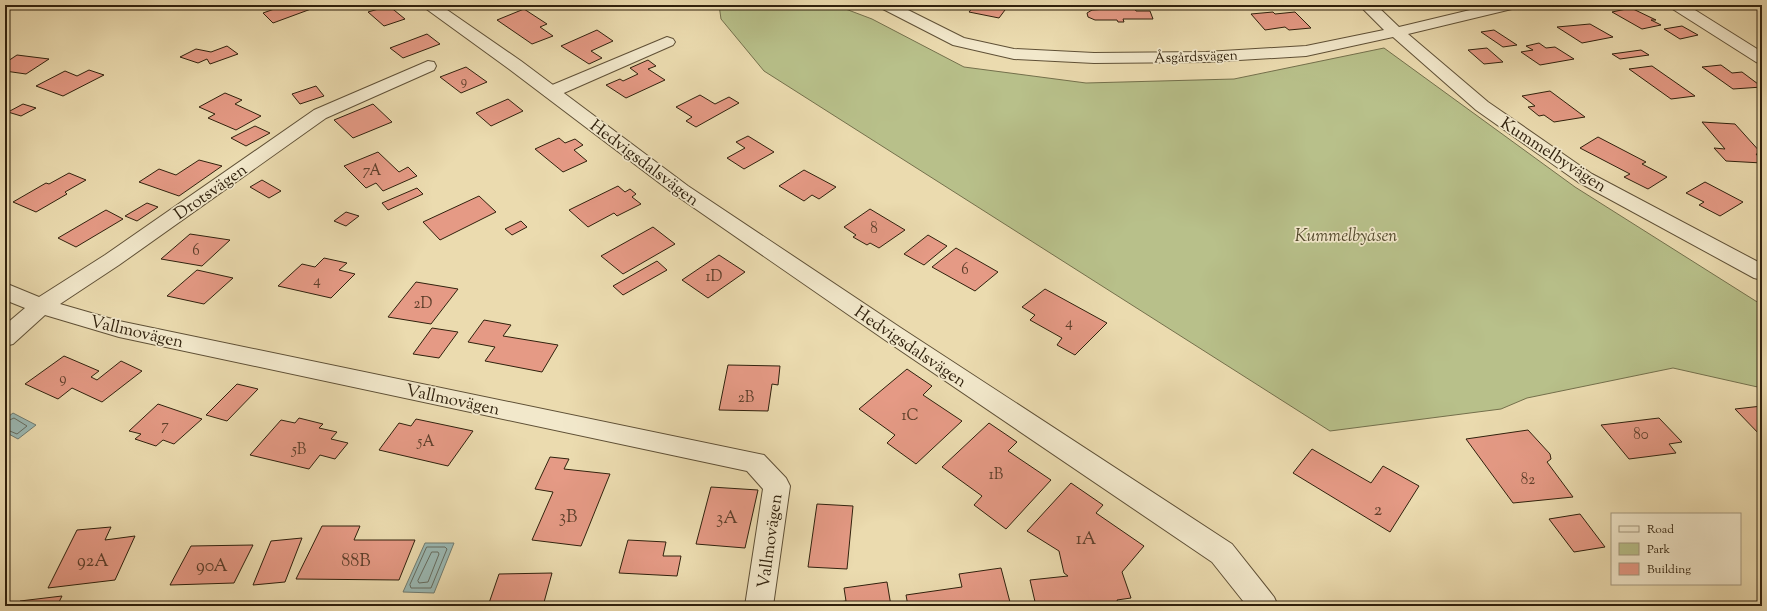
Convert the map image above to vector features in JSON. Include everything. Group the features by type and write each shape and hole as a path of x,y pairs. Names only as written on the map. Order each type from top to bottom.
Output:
{"street":[{"name":"Hedvigsdalsvägen","path":"430,5 551,92 681,190 893,334 1222,553 1264,606"},
{"name":"Åsgårdsvägen","path":"886,5 959,42 1014,54 1094,58 1206,57 1306,51 1511,5"},
{"name":"Kummelbyvägen","path":"1367,5 1482,106 1585,178 1762,273"},
{"path":"1676,5 1762,59"},
{"path":"551,92 667,42"},
{"name":"Drotsvägen","path":"5,338 41,306 112,260 320,114 428,66"},
{"name":"Vallmovägen","path":"5,291 41,306 119,329 755,462 777,486 759,606"}],"green space":[{"name":"Kummelbyåsen","path":"719,5 835,5 872,19 964,67 1086,83 1234,79 1384,48 1575,187 1762,305 1762,388 1673,368 1527,398 1501,409 1330,431 764,71 721,19"}],"water":[{"path":"13,413 36,425 18,439 5,432 5,419"},
{"path":"425,543 454,543 434,593 403,592"}],"building":[{"path":"299,5 302,7 307,5 311,9 273,23 263,13 277,8 275,6"},
{"path":"975,5 1008,6 999,18 969,12"},
{"path":"1106,5 1133,5 1136,11 1150,11 1153,19 1123,19 1124,22 1118,22 1117,20 1095,20 1088,17 1087,13 1092,10 1107,9"},
{"path":"389,6 405,19 384,26 368,12"},
{"path":"1631,8 1656,20 1651,20 1661,25 1642,29 1612,12"},
{"path":"524,9 547,24 540,27 553,36 532,44 497,20"},
{"path":"1273,12 1275,14 1295,12 1311,28 1289,30 1285,27 1265,30 1251,14"},
{"path":"1590,24 1613,37 1582,43 1557,27"},
{"path":"1682,26 1698,35 1680,39 1664,29"},
{"path":"597,30 613,41 591,51 602,58 589,64 561,46"},
{"path":"1494,30 1517,45 1503,47 1481,32"},
{"path":"427,34 440,44 403,58 390,48"},
{"path":"1539,43 1546,48 1555,47 1574,59 1540,65 1521,52 1533,50 1526,46"},
{"path":"227,46 238,54 210,64 207,59 198,63 180,57 196,49 211,52"},
{"path":"1487,48 1503,62 1484,64 1468,50"},
{"path":"1641,50 1649,55 1620,59 1612,54"},
{"path":"17,55 49,59 26,74 5,71 5,63"},
{"path":"648,60 656,66 648,69 665,80 626,98 606,85 620,79 623,81 638,74 630,68"},
{"path":"1721,65 1732,73 1742,72 1762,87 1733,89 1702,67"},
{"path":"1652,66 1695,96 1671,99 1629,69"},
{"path":"466,67 487,82 461,93 440,77"},
{"path":"89,70 104,75 63,96 36,86 65,71 77,76"},
{"path":"316,86 324,96 300,104 292,94"},
{"path":"1550,91 1585,117 1554,122 1544,115 1539,116 1528,107 1535,106 1522,96"},
{"path":"225,93 242,100 235,104 261,116 236,130 208,118 215,114 199,107"},
{"path":"700,95 715,104 729,97 739,103 696,127 686,121 692,117 676,107"},
{"path":"508,99 523,111 491,126 476,113"},
{"path":"23,104 36,108 21,116 8,112"},
{"path":"373,104 392,122 353,138 334,120"},
{"path":"1702,122 1735,124 1762,154 1756,154 1762,163 1726,161 1714,148 1725,149"},
{"path":"255,126 270,133 246,146 231,138"},
{"path":"748,136 774,152 744,169 727,158 745,148 736,142"},
{"path":"1598,137 1646,162 1642,164 1667,177 1648,189 1624,177 1630,174 1580,148"},
{"path":"559,138 565,143 575,139 583,145 574,150 587,161 563,172 535,149"},
{"path":"378,152 399,172 408,167 417,176 383,191 376,183 366,188 344,166"},
{"path":"199,160 222,166 179,196 139,182 159,169 176,175"},
{"path":"804,170 836,187 819,199 812,195 804,201 779,186"},
{"path":"69,173 86,180 65,192 67,194 36,212 13,202 46,183 49,184"},
{"path":"262,180 281,191 269,198 250,187"},
{"path":"1705,182 1743,202 1720,216 1699,205 1704,202 1686,193"},
{"path":"618,186 625,192 630,189 636,194 632,197 641,204 617,216 614,213 588,227 569,210"},
{"path":"417,188 423,194 388,210 382,203"},
{"path":"479,196 496,212 440,240 423,222"},
{"path":"147,203 158,207 137,221 125,216"},
{"path":"870,209 905,230 879,248 870,243 867,245 853,237 856,235 844,227"},
{"path":"106,210 123,219 76,247 58,238"},
{"path":"346,212 359,216 346,226 334,221"},
{"path":"521,221 527,227 512,235 505,229"},
{"path":"653,227 675,244 623,274 601,256"},
{"path":"190,234 230,240 202,266 161,259"},
{"path":"928,235 947,246 924,265 904,254"},
{"path":"956,248 998,272 975,291 932,267"},
{"path":"719,255 745,272 708,298 682,280"},
{"path":"324,258 347,263 339,270 355,274 331,298 278,286 302,264 315,267"},
{"path":"657,261 667,270 623,295 613,286"},
{"path":"197,270 233,278 204,304 167,296"},
{"path":"416,282 458,289 431,324 388,317"},
{"path":"1045,289 1107,323 1075,355 1057,345 1062,338 1030,320 1035,315 1022,307"},
{"path":"484,320 511,325 503,336 558,345 542,372 485,361 495,347 468,342"},
{"path":"432,328 458,332 439,358 413,354"},
{"path":"64,356 99,371 91,377 97,380 121,361 142,371 102,402 72,388 58,399 25,384"},
{"path":"728,365 780,366 778,385 772,384 768,411 719,410"},
{"path":"907,369 932,386 923,395 962,421 916,464 887,443 895,435 859,409"},
{"path":"237,384 258,389 227,421 206,415"},
{"path":"158,404 202,419 174,444 163,440 156,446 135,439 141,434 129,431"},
{"path":"1762,406 1762,437 1735,409"},
{"path":"299,418 323,424 319,428 337,432 331,439 348,443 335,459 320,455 309,469 250,455 281,420 295,423"},
{"path":"1659,418 1682,442 1669,444 1676,453 1629,459 1601,425"},
{"path":"416,419 473,431 448,466 379,450 399,423 411,426"},
{"path":"989,423 1017,442 1008,451 1051,480 1006,529 974,505 982,496 942,467"},
{"path":"1528,430 1550,454 1551,459 1547,462 1573,497 1513,503 1466,439"},
{"path":"1312,449 1371,483 1383,466 1419,486 1390,532 1293,473"},
{"path":"550,457 569,459 564,469 610,474 581,546 532,540 553,492 535,489"},
{"path":"1071,483 1103,505 1096,513 1144,546 1122,572 1131,598 1117,600 1119,606 1036,606 1030,580 1068,576 1064,573 1059,551 1027,531"},
{"path":"711,487 758,490 745,548 696,544"},
{"path":"817,504 853,506 847,569 808,567"},
{"path":"1580,514 1605,547 1574,552 1549,519"},
{"path":"322,526 360,526 354,540 415,540 399,580 296,579"},
{"path":"111,527 105,540 135,536 115,580 48,588 77,530"},
{"path":"302,538 285,582 253,585 271,541"},
{"path":"628,540 666,542 663,556 681,556 677,576 619,573"},
{"path":"253,545 234,583 170,585 191,546"},
{"path":"1001,568 1011,606 908,606 906,595 962,587 959,574"},
{"path":"552,573 543,606 488,606 499,574"},
{"path":"887,582 891,606 814,606 846,601 844,588"},
{"path":"62,596 57,606 18,606 20,601"}]}
